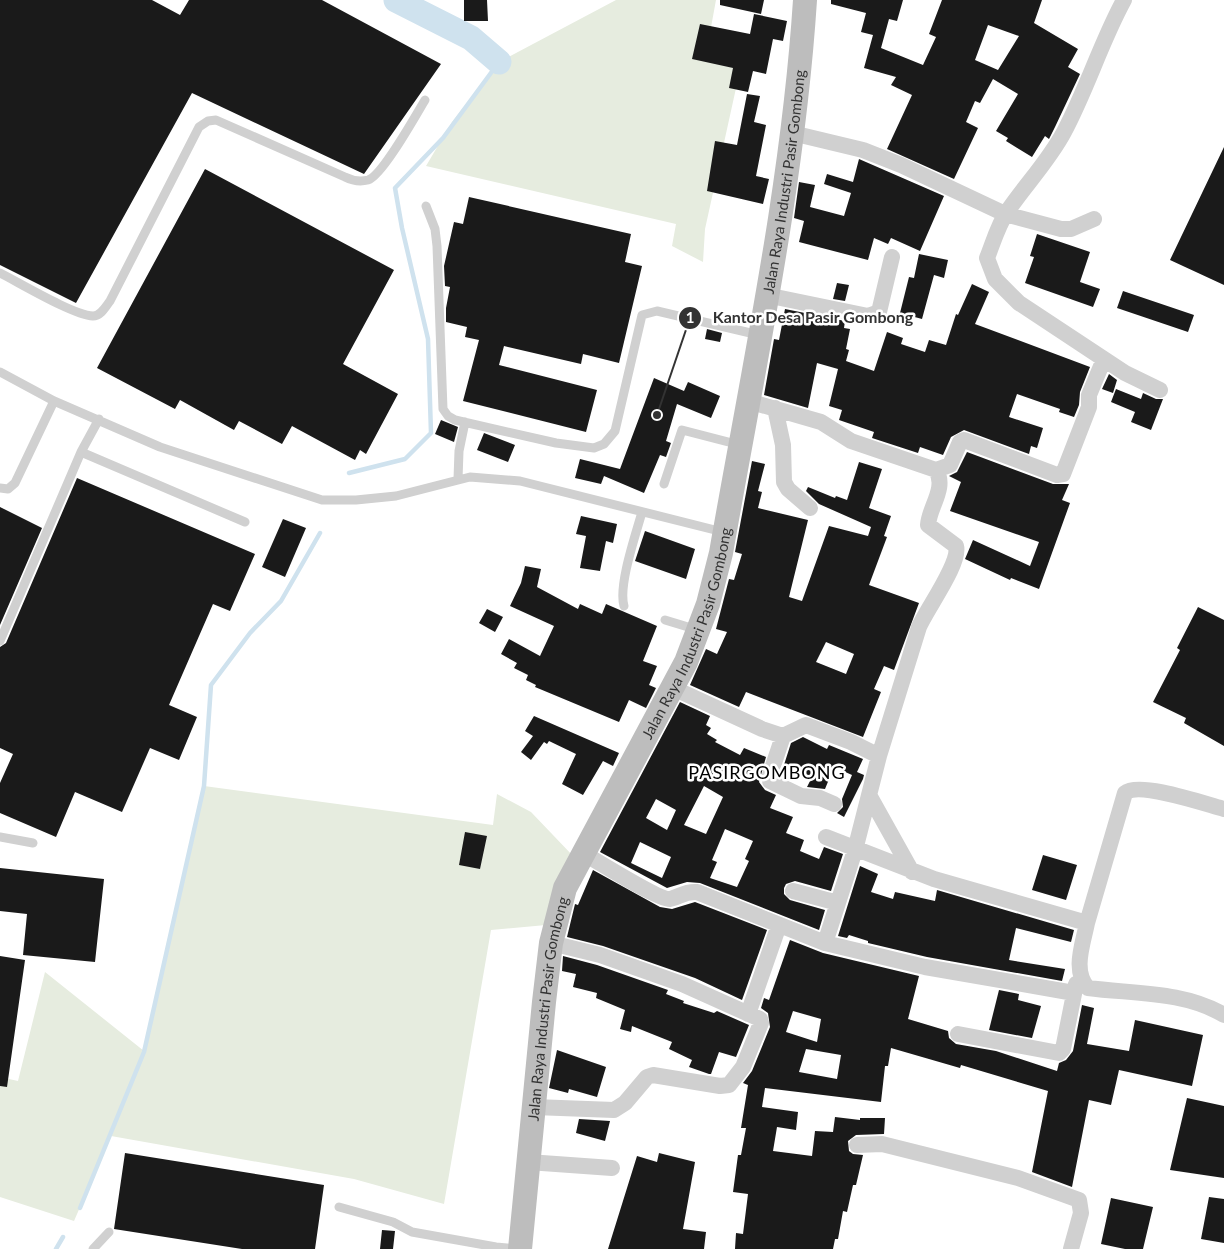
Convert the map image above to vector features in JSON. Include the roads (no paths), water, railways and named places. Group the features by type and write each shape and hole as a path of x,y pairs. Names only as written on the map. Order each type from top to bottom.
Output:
{"main road":[{"name":"Jalan Raya Industri Pasir Gombong","path":"520,1249 551,944 565,888 674,688 699,630 715,577 725,532 748,401 792,133 805,0"}],"street":[{"path":"1124,0 1114,18 1089,81 1064,131 1048,159 1006,214 987,258 995,279 1020,302 1104,359 1160,390"},
{"path":"792,133 843,144 871,153 1006,214 1061,229 1071,229 1094,219"},
{"path":"766,295 868,316 879,312 892,257"},
{"path":"748,401 821,422 851,441 936,470 950,465 960,442 964,440 1057,475 1063,474 1089,407 1089,395 1104,359"},
{"path":"775,408 783,445 784,482 788,490 810,508"},
{"path":"825,943 854,850 878,756 919,627 957,558 956,546 928,525 939,487 940,478 936,470"},
{"path":"674,688 762,729 783,736 806,725 851,742 878,756"},
{"path":"783,736 770,775 770,781 801,796 820,798 834,804"},
{"path":"958,1034 1059,1053 1063,1049 1078,987 1079,968 1087,923 1125,793 1136,789 1153,791 1224,809"},
{"path":"869,795 912,872"},
{"path":"826,837 912,872 1087,923"},
{"path":"583,853 656,894 670,899 688,892 696,892 825,943 925,967 1186,1000 1211,1008 1224,1016"},
{"path":"793,891 838,903"},
{"path":"748,1014 779,925"},
{"path":"534,1107 614,1110 621,1107 647,1077 653,1075 720,1086 729,1085 743,1067 761,1023 760,1019 682,984 600,955 551,944"},
{"path":"857,1145 882,1144 1018,1178 1079,1200 1080,1213 1071,1249"},
{"path":"528,1162 612,1168"}],"lane":[{"path":"0,273 62,305 93,316 99,314 110,301 177,167 199,127 203,124 216,120 344,177 353,180 368,180 376,175 388,160 425,100"},
{"path":"426,206 435,229 437,246 443,409 448,416 556,443 594,448 604,444 614,431 642,314 657,311 759,335"},
{"path":"0,372 54,401 160,447 322,500 356,500 396,496 470,477 520,481 725,532"},
{"path":"0,488 8,489 15,483 54,401"},
{"path":"0,641 81,452 99,419"},
{"path":"458,479 460,451 466,422"},
{"path":"664,484 682,430 740,445"},
{"path":"81,452 244,522"},
{"path":"624,606 622,598 629,559 642,512"},
{"path":"665,620 699,630"},
{"path":"0,837 33,843"},
{"path":"339,1207 393,1222 412,1232 496,1247 520,1249"},
{"path":"93,1249 109,1232"}],"waterway":[{"path":"396,0 471,38 499,62"},
{"path":"349,473 405,459 431,433 428,339 402,228 395,188 443,138 499,62"},
{"path":"80,1208 144,1052 204,786 211,685 250,633 281,601 320,533"},
{"path":"56,1249 63,1237"}],"place":[{"name":"Kantor Desa Pasir Gombong","path":"657,415"}],"district":[{"name":"PASIRGOMBONG","path":"767,772"}]}
